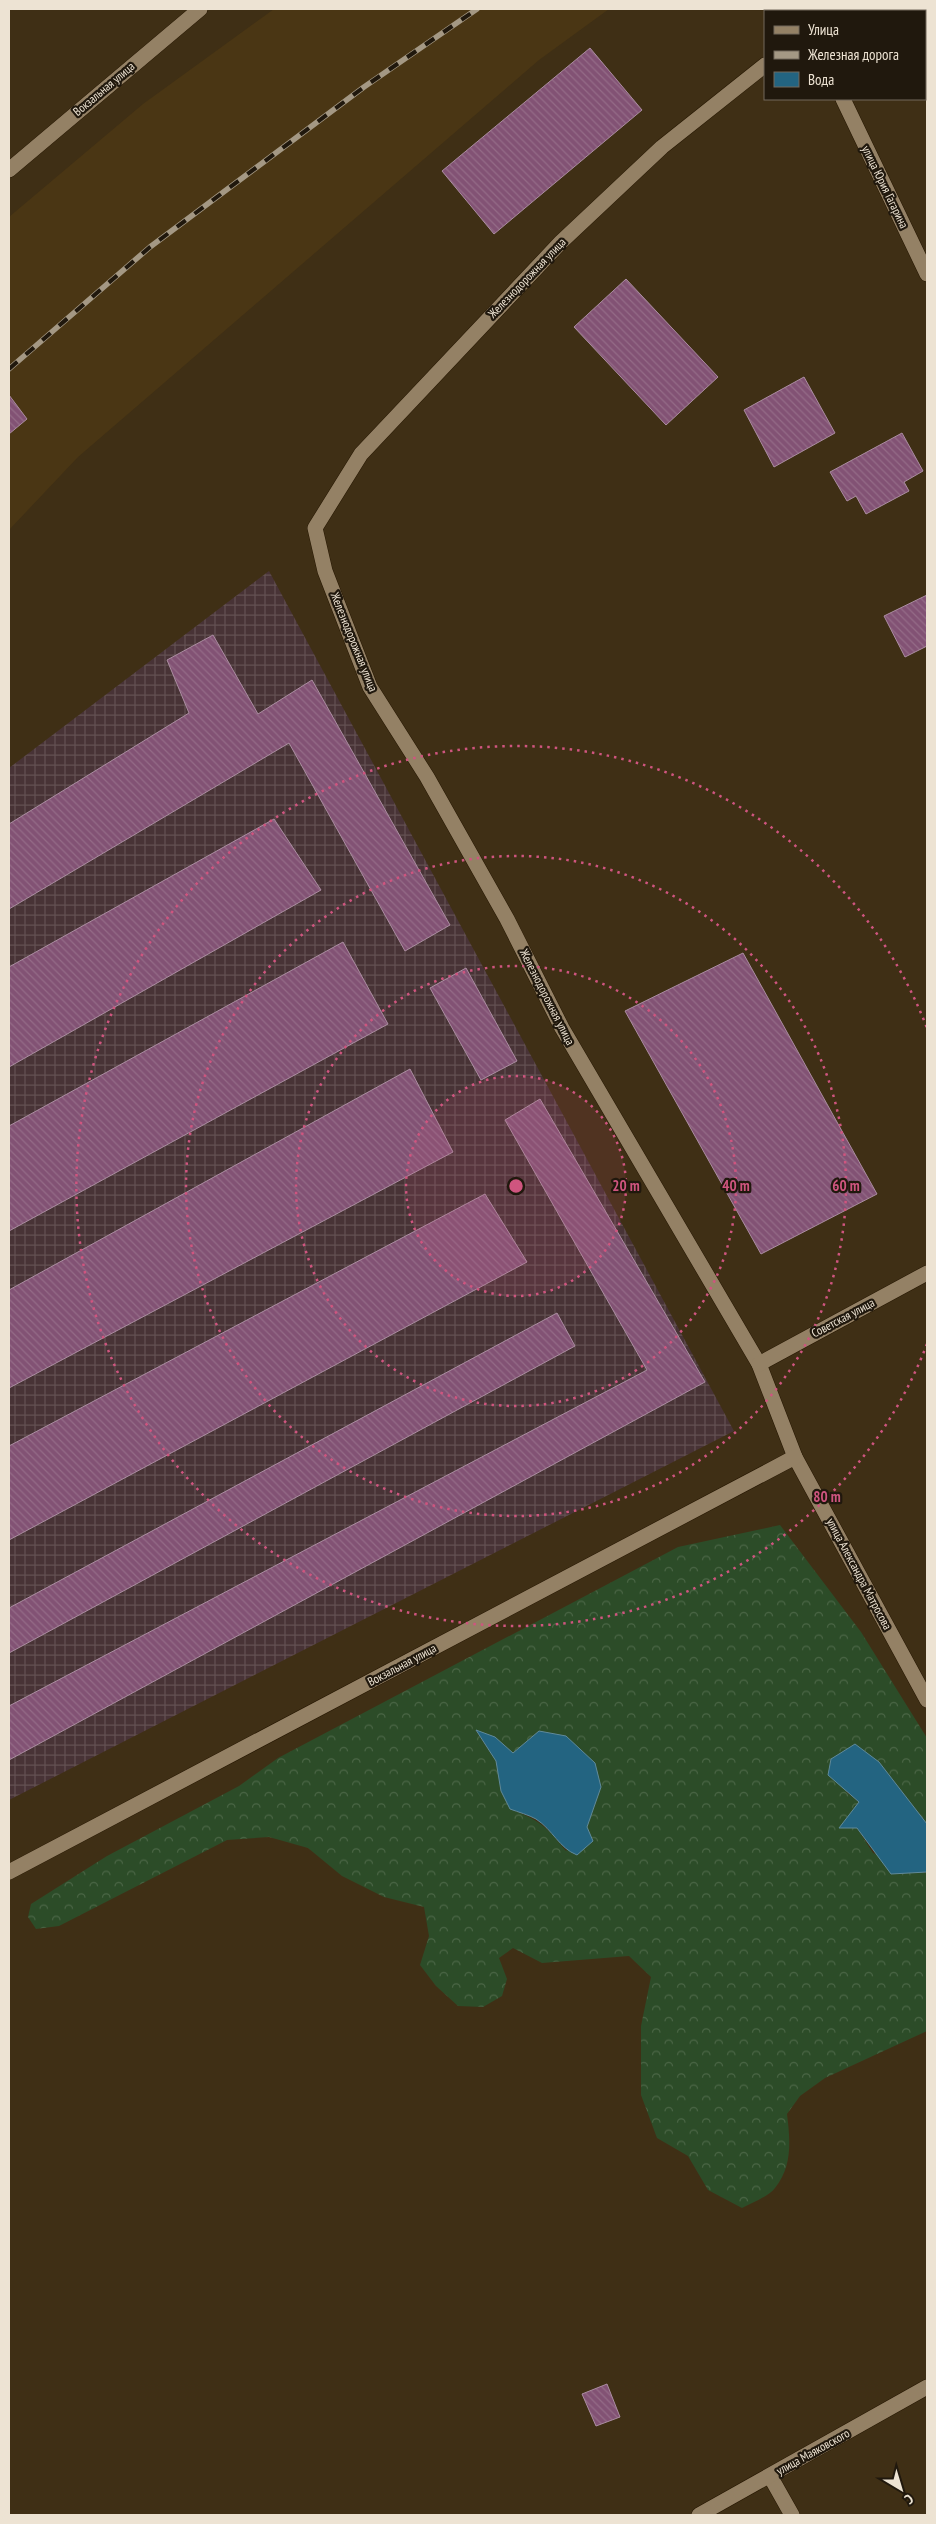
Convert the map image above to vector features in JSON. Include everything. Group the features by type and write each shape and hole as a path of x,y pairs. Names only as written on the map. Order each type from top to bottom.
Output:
{"street":[{"name":"Вокзальная улица","path":"9,170 200,9"},
{"name":"Железнодорожная улица","path":"759,1364 562,1028 508,919 427,778 370,686 325,571 315,528 361,454 561,242 662,147 764,67"},
{"name":"улица Юрия Гагарина","path":"843,100 927,274"},
{"name":"Советская улица","path":"759,1364 927,1273"},
{"name":"улица Александра Матросова","path":"759,1364 795,1457 927,1700"},
{"name":"Вокзальная улица","path":"9,1872 795,1457"},
{"name":"улица Маяковского","path":"699,2515 927,2387"},
{"path":"770,2476 792,2515"}],"shaded area":[{"path":"274,9 609,9 539,60 78,457 9,530 9,217 143,104"},
{"path":"269,571 734,1431 9,1800 9,768"}],"green space":[{"path":"780,1525 861,1632 927,1738 927,1824 879,1762 846,1792 859,1802 840,1827 857,1828 873,1853 924,1873 927,1872 927,2031 825,2078 800,2096 787,2114 789,2152 785,2171 781,2180 769,2194 742,2208 708,2190 688,2156 657,2138 641,2095 641,2026 651,1977 629,1956 542,1963 513,1948 499,1958 507,1979 502,1996 483,2007 458,2006 436,1986 420,1965 429,1936 424,1907 384,1897 342,1876 308,1848 269,1837 227,1840 59,1926 36,1929 28,1917 31,1904 107,1856 239,1786 278,1758 678,1547","holes":["476,1731 495,1737 513,1753 539,1731 601,1787 587,1827 566,1851 542,1825 510,1809 501,1791 496,1761"]}],"water":[{"path":"476,1730 495,1737 513,1753 539,1731 566,1736 595,1763 601,1787 587,1827 593,1841 577,1855 565,1848 542,1823 510,1809 501,1791 496,1761"},
{"path":"855,1744 879,1762 927,1824 927,1872 891,1874 857,1828 839,1828 859,1802 828,1775 831,1759"}],"building":[{"path":"590,48 642,110 494,234 442,171"},
{"path":"626,279 718,377 666,425 574,327"},
{"path":"804,377 835,433 774,467 744,410"},
{"path":"9,395 27,419 9,434"},
{"path":"902,433 923,471 904,482 909,491 866,514 856,496 847,501 830,472"},
{"path":"927,595 927,646 905,657 884,616"},
{"path":"213,635 258,714 312,680 450,925 405,951 289,743 9,909 9,824 189,713 167,660"},
{"path":"274,819 321,890 9,1067 9,967"},
{"path":"343,942 388,1024 9,1231 9,1126"},
{"path":"743,953 877,1194 761,1254 625,1011"},
{"path":"466,968 517,1061 481,1080 430,988"},
{"path":"410,1069 453,1152 9,1388 9,1290"},
{"path":"540,1099 705,1382 9,1760 9,1706 647,1370 505,1120"},
{"path":"485,1194 527,1262 9,1540 9,1446"},
{"path":"557,1313 575,1346 9,1653 9,1608"},
{"path":"607,2384 620,2417 596,2426 582,2394"}],"railway":[{"path":"9,369 150,247 364,87 477,9"}]}
